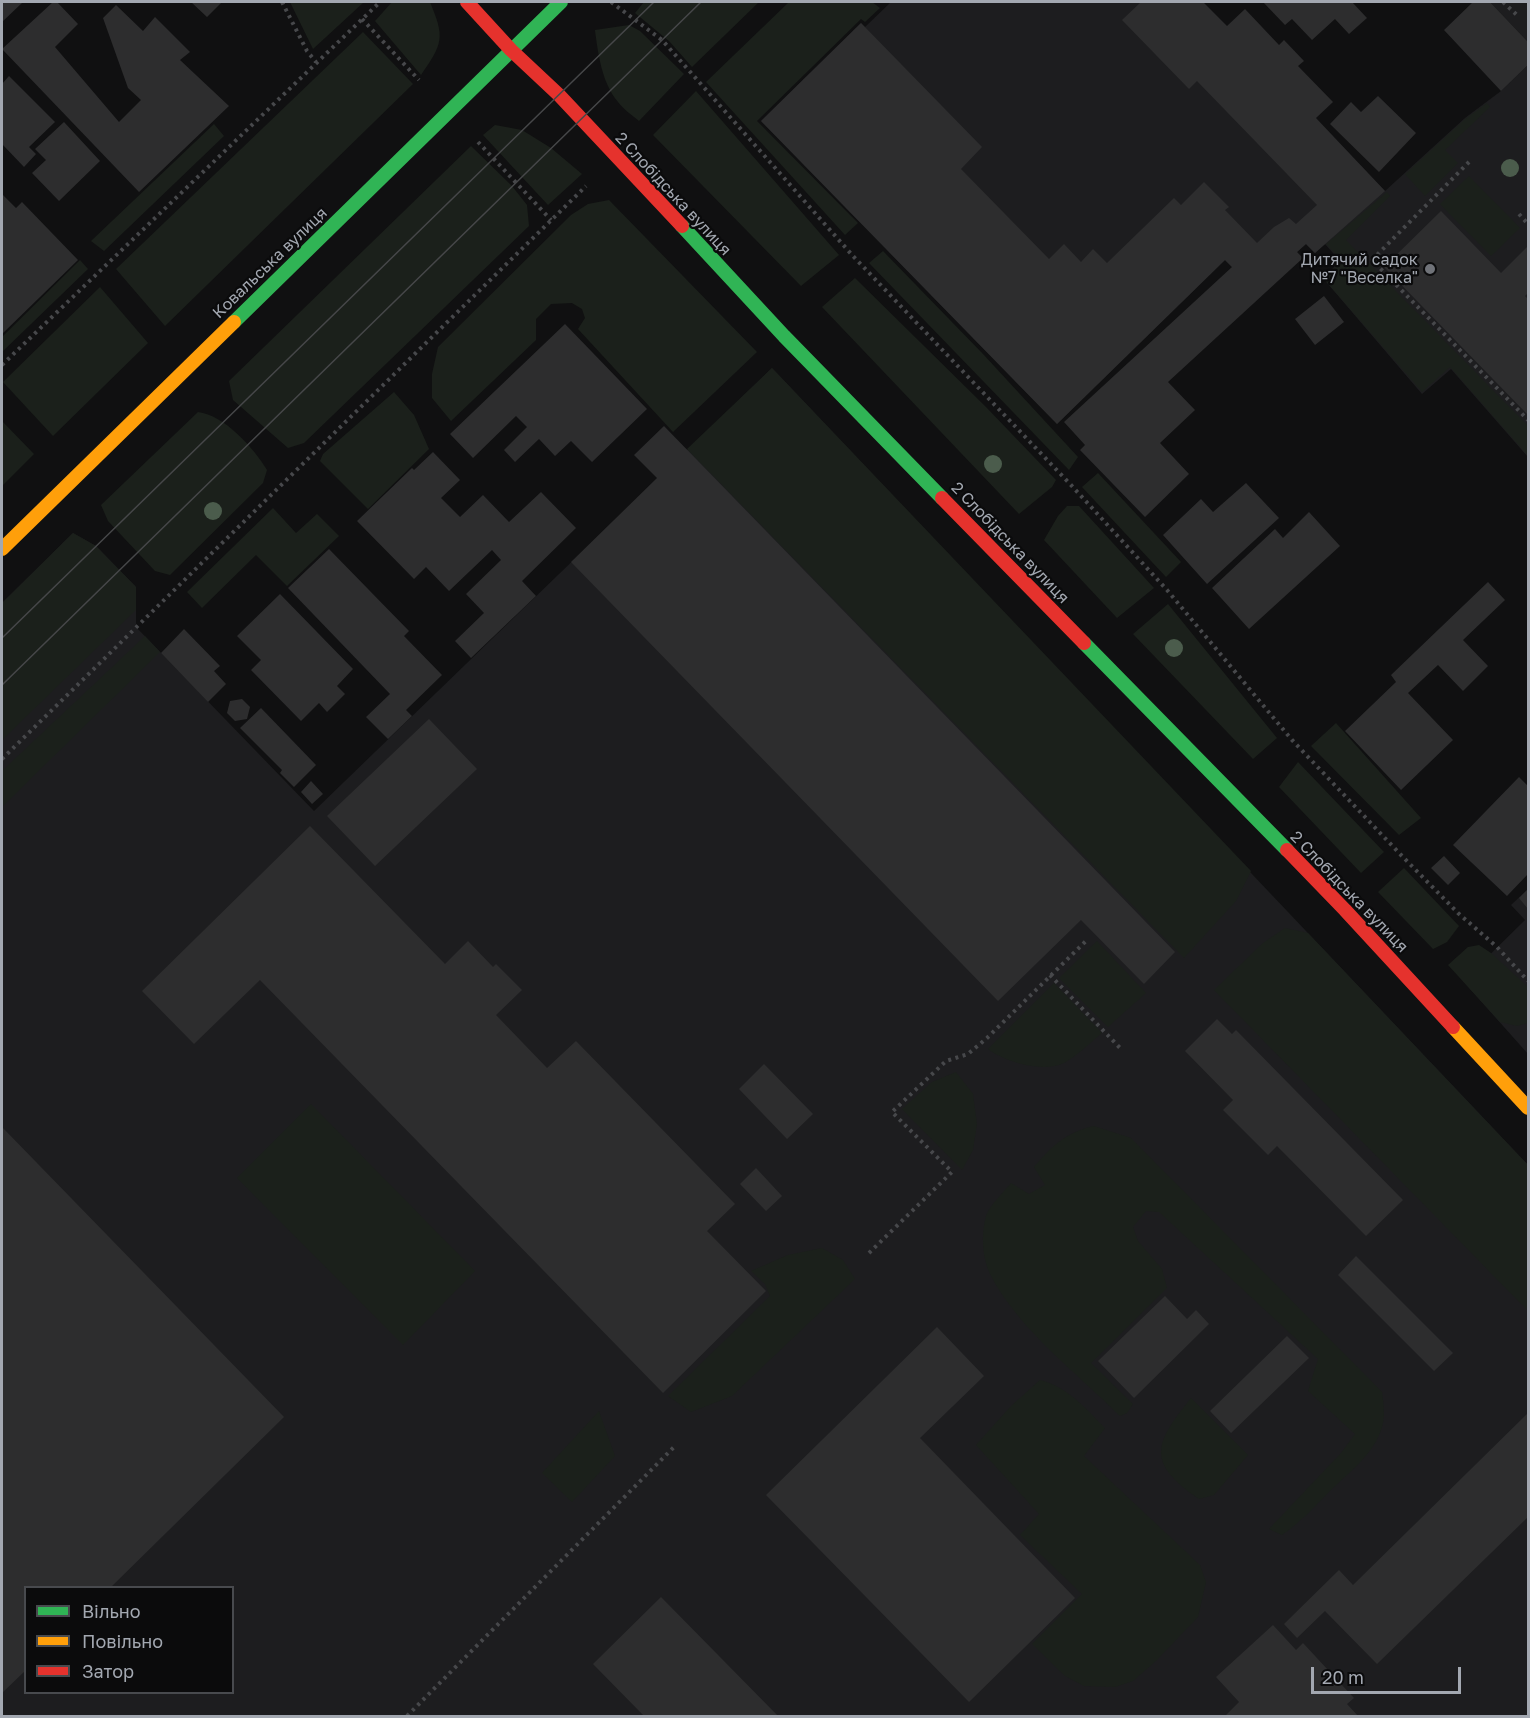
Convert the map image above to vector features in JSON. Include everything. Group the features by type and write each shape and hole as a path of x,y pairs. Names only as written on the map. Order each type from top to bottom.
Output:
{"street":[{"name":"2 Слобідська вулиця","path":"467,2 559,95 784,336 1345,910 1528,1108"},
{"name":"Ковальська вулиця","path":"2,549 561,2"}],"path":[{"path":"282,2 307,51 316,62"},
{"path":"2,365 380,2"},
{"path":"611,2 662,40 853,256 1071,485 1167,590 1292,740 1401,855 1458,913 1497,947 1528,981"},
{"path":"1503,2 1518,16"},
{"path":"1469,162 1372,260 1528,420"},
{"path":"2,759 590,182"},
{"path":"1519,214 1528,224"},
{"path":"869,1253 952,1172 892,1112 946,1061 968,1054 987,1038 1088,939"},
{"path":"1050,975 1122,1050"},
{"path":"407,1716 675,1446"}],"shaded area":[{"path":"290,2 364,2 313,49"},
{"path":"392,2 430,2 440,32 434,55 421,75 375,21"},
{"path":"644,2 759,2 692,67 669,41 635,13"},
{"path":"789,2 872,2 880,8 865,22 861,19 757,121 858,223 845,235 706,82"},
{"path":"891,2 1203,2 1385,191 1465,118 1501,91 1528,65 1528,457 1451,369 1422,394 1323,278 1340,261 1325,244 1315,253 1306,244 1297,252 1232,267 1225,260 1057,424 761,121 861,23 865,27"},
{"path":"1490,2 1528,2 1528,42"},
{"path":"629,25 640,31 684,74 639,121 620,105 608,86 599,58 595,30"},
{"path":"363,32 413,84 165,326 116,269"},
{"path":"696,91 839,255 801,286 653,135"},
{"path":"1487,103 1490,107 1445,150 1458,163 1425,196 1405,174 1465,119"},
{"path":"214,124 224,136 104,251 91,241"},
{"path":"495,125 522,130 551,148 582,174 548,205 483,135"},
{"path":"471,146 512,186 527,205 529,226 304,443 288,448 233,400 229,381"},
{"path":"1469,176 1520,228 1491,256 1440,204"},
{"path":"1387,192 1390,196 1346,240 1528,426 1528,456 1450,367 1422,392 1323,278 1342,261 1326,244"},
{"path":"609,200 757,352 673,432 578,329 585,318 582,309 572,303 551,304 536,319 536,340 451,421 432,398 432,374 438,347 571,215 588,204"},
{"path":"883,251 983,354 1078,457 1069,470 869,263"},
{"path":"80,260 88,269 2,352 2,337"},
{"path":"855,278 986,407 1056,480 1052,487 1019,514 822,307"},
{"path":"100,287 148,343 53,436 3,382"},
{"path":"772,368 1528,1165 1528,1716 2,1716 2,603 73,533 96,546 136,587 136,627 314,811"},
{"path":"772,368 1251,871 1236,901 1184,958 687,449"},
{"path":"394,392 414,415 429,449 368,509 320,461 323,454"},
{"path":"198,412 208,414 228,426 254,452 267,470 263,483 170,575 155,571 108,521 101,505"},
{"path":"2,421 34,454 2,486"},
{"path":"1098,473 1181,562 1166,577 1082,487"},
{"path":"1067,506 1079,506 1154,588 1117,618 1044,540 1058,516"},
{"path":"273,508 296,533 317,514 339,536 287,586 256,555 202,608 187,592"},
{"path":"73,533 96,546 136,587 136,610 2,740 2,603"},
{"path":"1168,604 1277,738 1253,759 1133,634"},
{"path":"145,636 160,652 2,807 2,771"},
{"path":"1336,723 1421,818 1399,835 1311,746"},
{"path":"1298,762 1384,852 1361,873 1279,787"},
{"path":"1404,868 1459,926 1447,942 1433,949 1378,892"},
{"path":"1528,889 1528,1054 1463,981 1525,920 1511,905"},
{"path":"1285,928 1308,933 1528,1165 1528,1311 1214,990 1263,943"},
{"path":"1097,941 1146,993 1108,1027 1059,978"},
{"path":"1479,945 1528,987 1528,1023 1517,1026 1500,1022 1448,965 1468,947"},
{"path":"1054,983 1102,1033 1074,1057 1055,1066 1025,1065 1004,1058 988,1049"},
{"path":"956,1072 973,1094 977,1124 973,1150 962,1170 902,1109 932,1082"},
{"path":"311,1104 475,1271 403,1345 237,1178"},
{"path":"1094,1126 1131,1138 1382,1392 1384,1415 1382,1427 1372,1449 1307,1515 1282,1535 1269,1529 1341,1453 1355,1434 1308,1391 1318,1359 1159,1212 1146,1211 1133,1227 1138,1241 1162,1269 1167,1288 1091,1363 1133,1404 1127,1413 1120,1416 1032,1332 1002,1294 990,1274 985,1260 983,1238 984,1223 990,1208 1011,1183 1029,1194 1045,1185 1034,1167 1047,1152 1067,1136"},
{"path":"822,1248 843,1260 855,1279 732,1396 691,1412 668,1396 770,1296 765,1284 751,1271 788,1255"},
{"path":"1040,1380 1068,1393 1105,1428 1084,1456 1200,1565 1206,1582 1198,1617 1156,1661 1133,1681 1115,1687 1084,1686 1065,1676 1032,1644 1082,1594 1020,1535 1039,1514 976,1445 1011,1406"},
{"path":"1191,1398 1248,1455 1214,1495 1199,1499 1170,1474 1163,1463 1161,1452 1163,1440 1169,1428"},
{"path":"599,1411 615,1456 572,1502 542,1473"}],"building":[{"path":"2,2 21,2 22,3 2,22"},
{"path":"53,2 57,2 78,24 55,47 119,122 141,100 128,88 103,18 116,5 143,31 155,17 190,52 180,60 229,106 139,192 2,49"},
{"path":"191,2 222,2 207,17"},
{"path":"1141,2 1203,2 1227,26 1245,9 1279,45 1284,40 1304,61 1298,66 1333,102 1316,118 1385,191 1315,253 1306,244 1297,252 1303,258 1168,382 1195,410 1160,443 1189,474 1145,517 1080,450 1085,445 1064,422 1232,267 1225,260 1057,424 761,121 861,23 982,147 961,169 1049,259 1064,244 1081,262 1093,249 1107,263 1174,198 1181,205 1204,182 1229,207 1225,210 1257,243 1274,227 1289,218 1296,224 1317,205 1197,81 1189,89 1122,20"},
{"path":"1263,2 1352,2 1367,18 1349,34 1335,19 1312,40 1292,19 1285,25"},
{"path":"1473,2 1490,2 1528,42 1528,65 1501,91 1444,30"},
{"path":"9,76 55,122 29,147 36,154 24,167 2,144 2,84"},
{"path":"1378,96 1416,133 1379,172 1330,124 1351,102 1361,112"},
{"path":"64,122 100,161 59,201 32,173 46,160 35,149"},
{"path":"3,195 16,208 22,202 78,260 2,334 2,197"},
{"path":"1441,211 1501,273 1528,246 1528,293 1525,296 1528,299 1528,415 1384,267"},
{"path":"1324,296 1344,322 1315,345 1295,319"},
{"path":"565,324 647,409 592,462 571,441 555,456 539,439 515,462 504,450 527,427 516,416 473,458 450,434"},
{"path":"664,426 1175,952 1144,984 1081,920 998,1001 571,562 657,478 634,455"},
{"path":"433,452 460,480 441,498 460,517 483,495 509,522 541,492 576,528 522,581 536,596 471,658 455,641 484,613 466,594 501,560 492,550 449,591 426,567 414,579 357,521 412,468 414,470"},
{"path":"1246,483 1279,518 1207,584 1163,535 1201,499 1213,512"},
{"path":"1309,512 1340,546 1249,629 1212,588 1275,529 1283,538"},
{"path":"329,549 409,631 404,636 442,675 406,710 412,716 388,739 366,717 390,694 288,588"},
{"path":"1488,582 1505,600 1463,640 1488,666 1463,691 1438,665 1408,693 1453,740 1401,790 1345,731 1396,682 1391,675"},
{"path":"280,594 353,669 337,686 345,694 327,712 319,703 301,721 251,670 261,660 237,636"},
{"path":"184,629 220,666 214,671 226,684 208,702 161,653"},
{"path":"242,699 250,707 247,719 235,721 227,713 230,701"},
{"path":"261,708 316,765 294,787 280,773 282,770 240,728"},
{"path":"429,719 477,769 375,866 327,816"},
{"path":"1519,777 1528,786 1528,874 1507,896 1453,845"},
{"path":"311,781 323,794 312,804 301,792"},
{"path":"310,826 445,964 468,941 493,967 496,964 522,990 496,1015 547,1068 576,1041 735,1204 707,1231 766,1291 663,1393 260,980 194,1044 142,991"},
{"path":"1444,856 1460,873 1448,885 1431,868"},
{"path":"1528,889 1528,909 1519,898"},
{"path":"1217,1019 1232,1034 1236,1030 1403,1200 1366,1236 1277,1146 1268,1155 1223,1110 1233,1100 1185,1051"},
{"path":"764,1064 813,1114 787,1139 739,1089"},
{"path":"2,1127 284,1417 112,1586 24,1586 24,1672 2,1693"},
{"path":"756,1168 782,1196 766,1211 740,1184"},
{"path":"1356,1256 1453,1353 1434,1371 1338,1275"},
{"path":"1165,1296 1187,1319 1196,1310 1209,1324 1134,1398 1098,1361"},
{"path":"937,1327 984,1376 920,1438 1075,1598 969,1702 766,1495"},
{"path":"1287,1336 1309,1358 1231,1433 1210,1411"},
{"path":"1528,1413 1528,1517 1377,1664 1325,1611 1297,1638 1284,1624 1339,1570 1353,1585"},
{"path":"661,1597 778,1716 644,1716 593,1664"},
{"path":"1273,1625 1296,1650 1303,1643 1354,1698 1347,1704 1358,1716 1225,1716 1239,1702 1216,1677"}],"tram line":[{"path":"2,638 654,2"},
{"path":"2,685 701,2"}],"traffic: fast":[{"path":"234,322 561,2"},
{"path":"682,226 784,336 942,498"},
{"path":"1084,643 1287,850"}],"traffic: slow":[{"path":"2,549 234,322"},
{"path":"1453,1027 1528,1108"}],"traffic: jam":[{"path":"467,2 511,50 559,95 682,226"},
{"path":"942,498 1084,643"},
{"path":"1287,850 1453,1027"}],"place":[{"name":"Дитячий садок №7 \"Веселка\"","path":"1430,269"}]}
